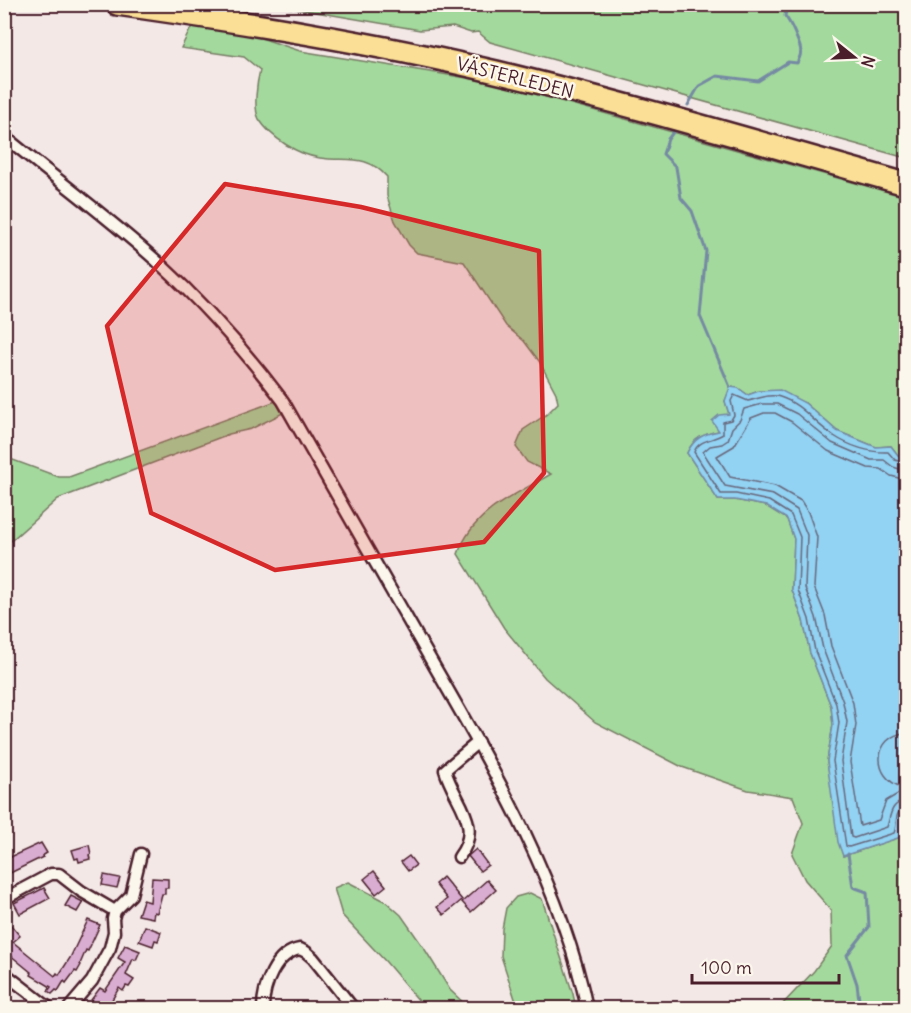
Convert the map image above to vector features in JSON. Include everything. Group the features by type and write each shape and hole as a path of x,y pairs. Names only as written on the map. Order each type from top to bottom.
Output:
{"highway":[{"name":"VÄSTERLEDEN","path":"117,4 326,35 495,72 648,111 906,184"},
{"name":"VÄSTERLEDEN","path":"175,4 328,28 497,65 906,176"}],"street":[{"path":"4,136 160,264 211,314 283,401 503,788 542,873 562,924 587,1008"},
{"path":"459,857 465,849 470,829 445,770 478,742"},
{"path":"69,1008 92,981 110,948 114,932 115,911 131,895 141,854"},
{"path":"4,898 51,874 59,874 81,891 115,911"},
{"path":"263,1008 263,996 271,974 290,953 300,949 313,958 353,1008"},
{"path":"4,973 49,1008"}],"highlighted area":[{"path":"225,184 361,207 539,251 544,473 484,542 275,570 151,513 107,326"}],"green space":[{"path":"275,5 906,5 906,158 490,42 478,32 471,33 453,27 420,30"},
{"path":"192,26 255,36 300,51 492,82 906,197 906,458 898,455 891,446 876,447 837,431 805,403 759,391 748,395 738,388 731,387 725,401 729,414 719,431 700,437 687,453 718,500 735,500 766,506 787,519 794,539 792,590 803,620 810,653 831,706 833,725 827,761 843,856 901,837 906,805 906,999 896,1003 895,1008 779,1008 814,971 832,946 831,910 805,880 792,854 803,823 793,797 748,790 682,767 595,722 545,678 504,628 458,554 465,539 484,516 496,506 551,474 527,462 516,447 523,430 547,414 558,403 556,393 539,361 524,341 506,326 464,262 417,253 409,245 395,221 387,196 387,177 379,169 364,161 320,158 303,153 270,133 259,119 256,108 260,70 244,57 181,48"},
{"path":"276,401 283,413 251,429 229,434 58,499 5,546 5,457 59,477 69,477"},
{"path":"348,882 385,901 401,915 450,990 469,1008 425,1008 342,915 334,888"},
{"path":"530,893 542,899 576,1008 518,1008 501,956 502,929 506,908 516,897"}],"water":[{"path":"730,387 738,388 748,395 759,391 780,390 805,403 837,431 876,447 891,446 898,455 906,458 906,741 903,762 906,788 901,837 843,856 838,842 827,761 833,725 831,706 810,653 803,620 792,590 794,539 787,519 766,506 735,500 718,500 687,453 700,438 719,431 712,421 719,415 729,414 725,401"}],"building":[{"path":"41,843 47,853 43,857 4,876 4,860"},
{"path":"89,845 90,859 79,862 78,858 75,859 72,850"},
{"path":"476,849 488,865 480,871 468,856"},
{"path":"409,856 416,865 408,871 401,862"},
{"path":"374,871 386,886 376,894 364,879"},
{"path":"104,875 120,878 117,888 102,885"},
{"path":"443,877 462,900 444,915 437,907 447,899 435,884"},
{"path":"152,878 168,879 168,888 165,888 165,894 162,894 157,913 154,912 153,918 138,915 143,900 150,902"},
{"path":"487,880 496,890 471,912 462,902"},
{"path":"44,888 50,898 20,914 14,903"},
{"path":"71,896 83,902 77,912 65,906"},
{"path":"4,917 20,936 13,942 55,976 57,973 59,975 70,958 88,920 100,925 77,972 75,971 66,983 64,981 58,991 52,994 48,991 51,987 31,975 32,973 4,950"},
{"path":"145,926 161,932 158,941 155,940 153,946 139,941"},
{"path":"125,945 140,951 136,960 133,959 126,975 134,980 123,991 119,988 107,1008 104,1008 91,1000 100,988 105,991 125,962 118,958"}],"waterway":[{"path":"688,105 699,86 717,76 758,81 788,62 797,63 801,48 785,16 787,4"},
{"path":"677,127 668,139 663,154 676,167 681,198 692,211 706,251 700,316 730,387"},
{"path":"848,854 853,887 867,892 869,927 847,955 857,984 860,1008"}]}
